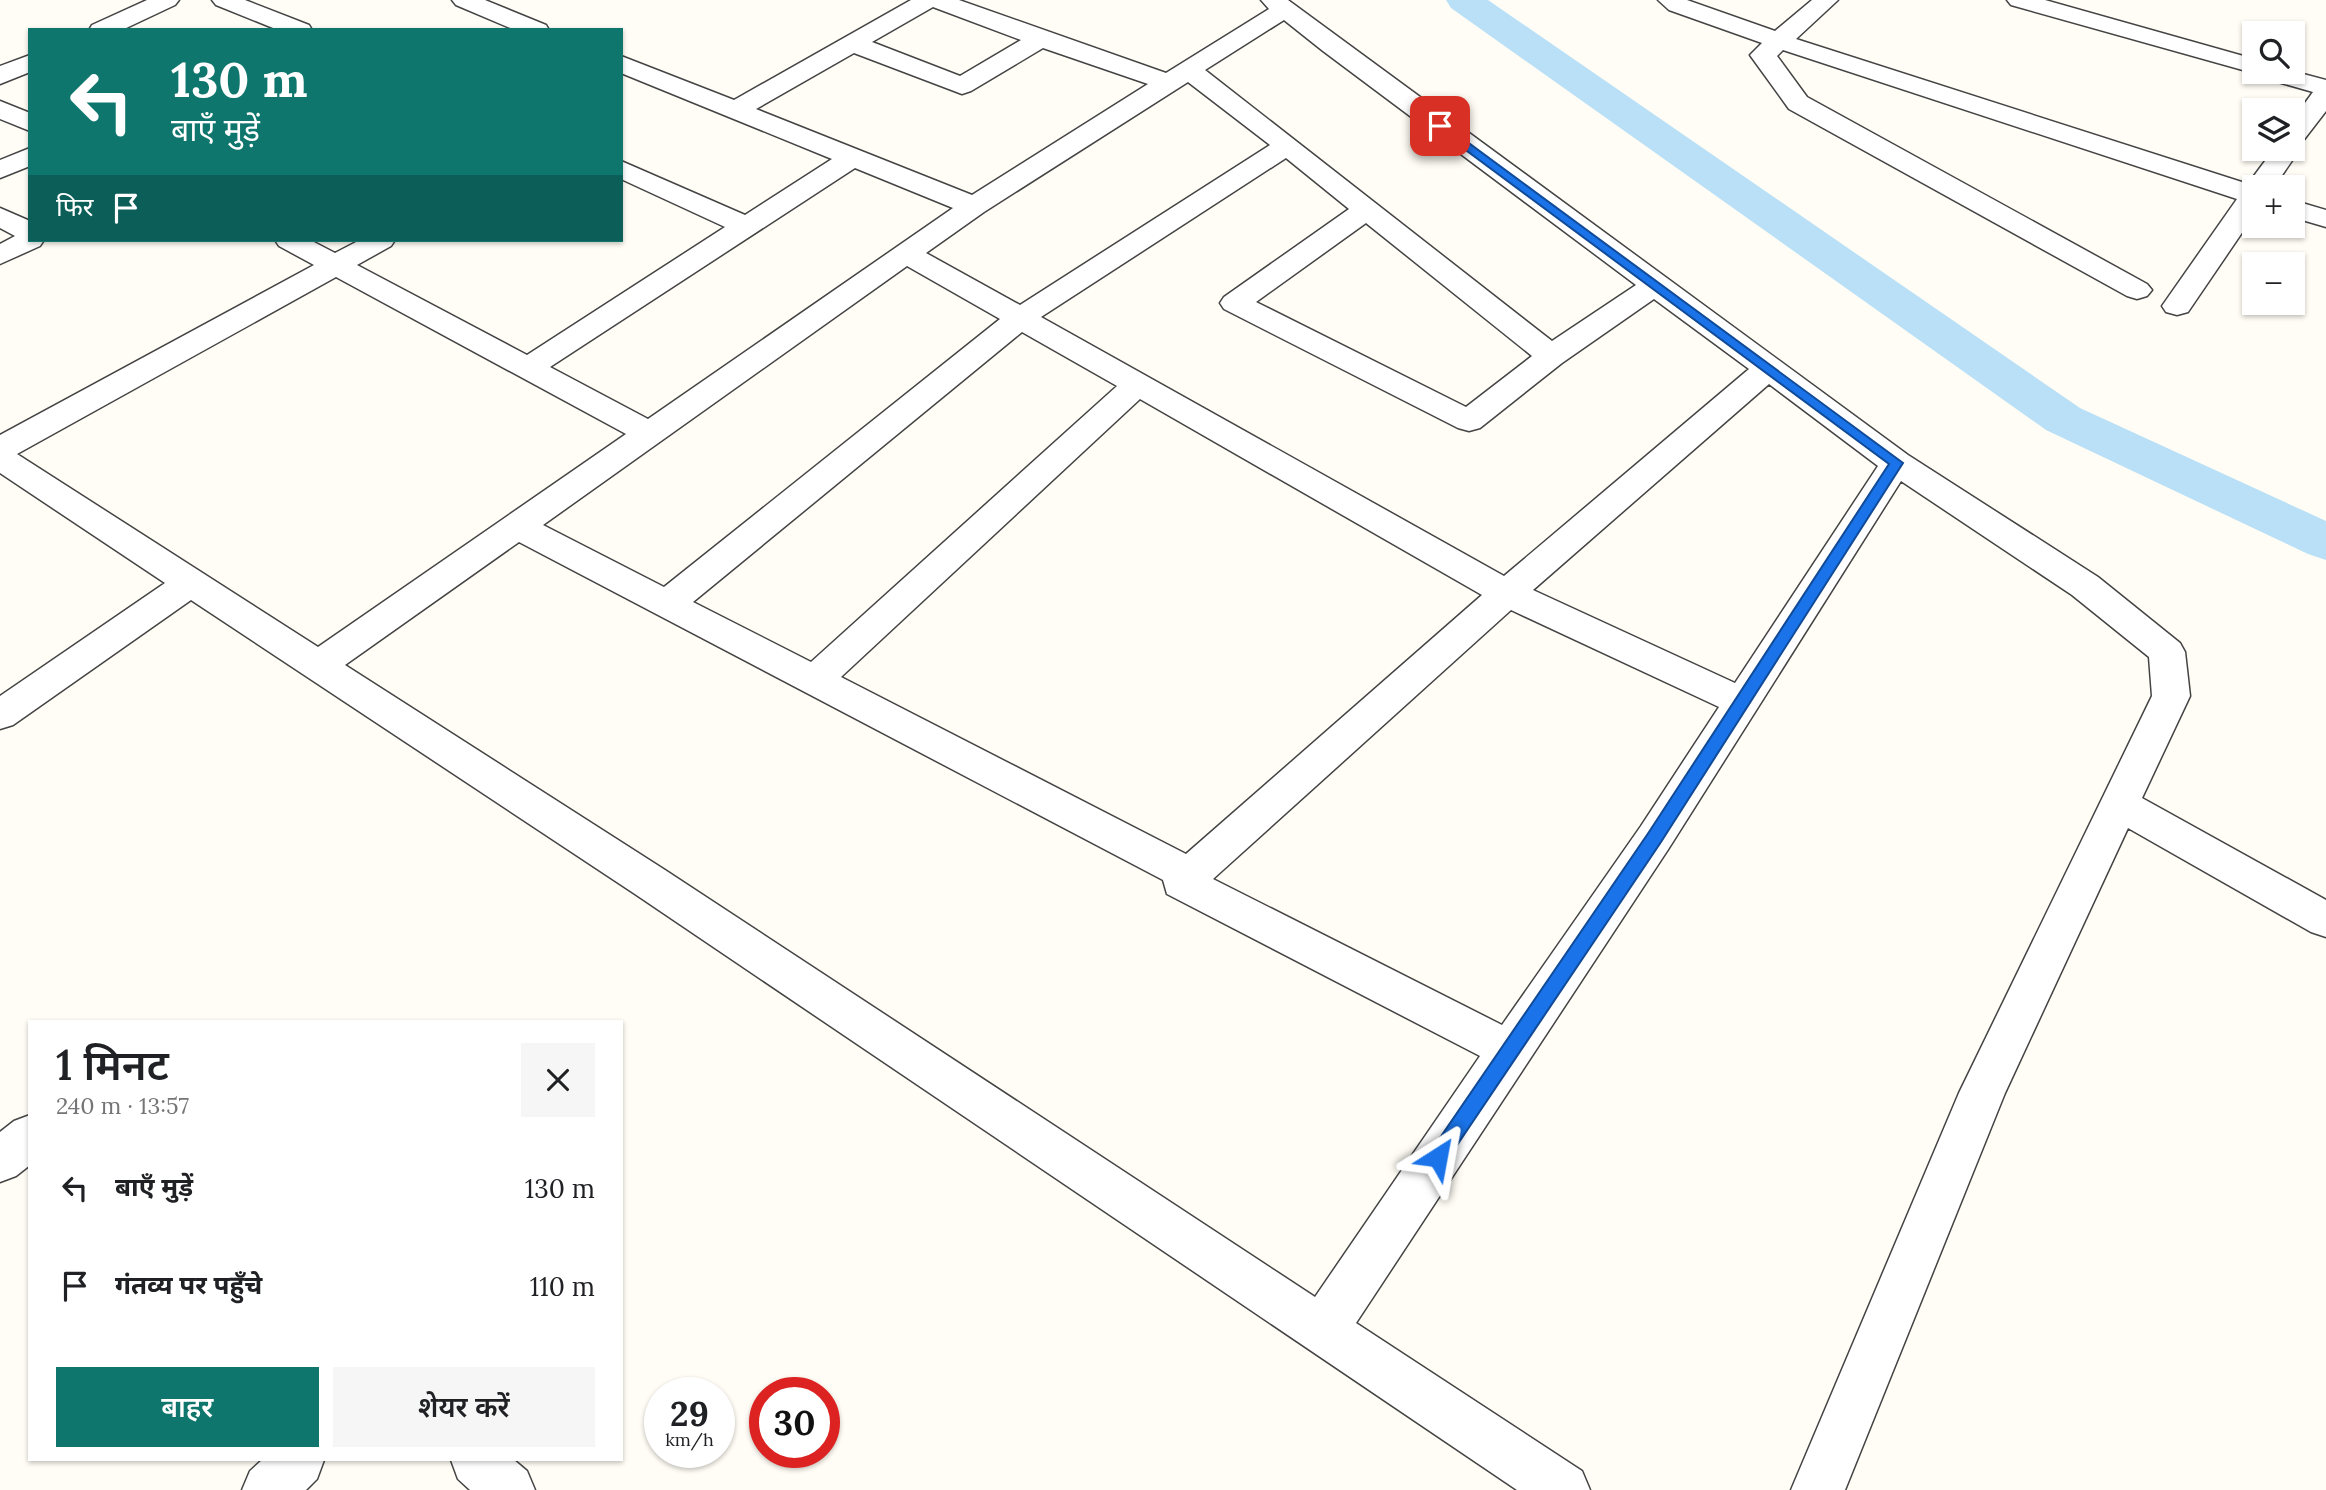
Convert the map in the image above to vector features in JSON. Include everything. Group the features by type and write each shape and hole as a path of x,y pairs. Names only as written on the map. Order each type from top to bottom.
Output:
{"street":[{"path":"105,28 167,0"},
{"path":"224,0 294,28"},
{"path":"466,0 532,28"},
{"path":"736,110 928,0"},
{"path":"937,0 1041,39 1179,76 1287,146 1551,356"},
{"path":"1670,0 1779,41 2242,191"},
{"path":"1826,0 1763,55 1798,103 2137,290"},
{"path":"2020,0 2242,65"},
{"path":"2094,22 2112,0"},
{"path":"317,666 974,206 1179,76 1279,5 1896,463 2085,586 2168,652 2171,696 1982,1093 1818,1490"},
{"path":"852,43 962,86 1041,39"},
{"path":"0,76 28,63"},
{"path":"623,65 974,206"},
{"path":"2305,83 2326,90 2305,121"},
{"path":"0,109 28,122"},
{"path":"667,604 1020,318 1287,146"},
{"path":"0,170 28,157"},
{"path":"528,368 853,157"},
{"path":"623,170 746,226"},
{"path":"1367,209 1235,303 1469,421 1551,356 1655,285"},
{"path":"2177,306 2242,212"},
{"path":"2305,212 2326,219"},
{"path":"0,216 28,232"},
{"path":"0,255 28,241"},
{"path":"293,242 649,433"},
{"path":"377,242 1,458 661,890 1563,1490"},
{"path":"905,254 1507,593 1742,702"},
{"path":"1510,1050 1182,882 1507,593 1768,369"},
{"path":"816,680 1138,384"},
{"path":"1322,1329 1655,837 1896,463"},
{"path":"517,526 1190,875"},
{"path":"0,715 190,583"},
{"path":"2120,805 2326,920"},
{"path":"0,1161 28,1138"},
{"path":"269,1490 297,1461"},
{"path":"478,1461 508,1490"}],"waterway":[{"path":"1464,0 2063,419 2326,542"}],"route":[{"path":"1438,1157 1655,837 1896,463 1440,126"}]}
